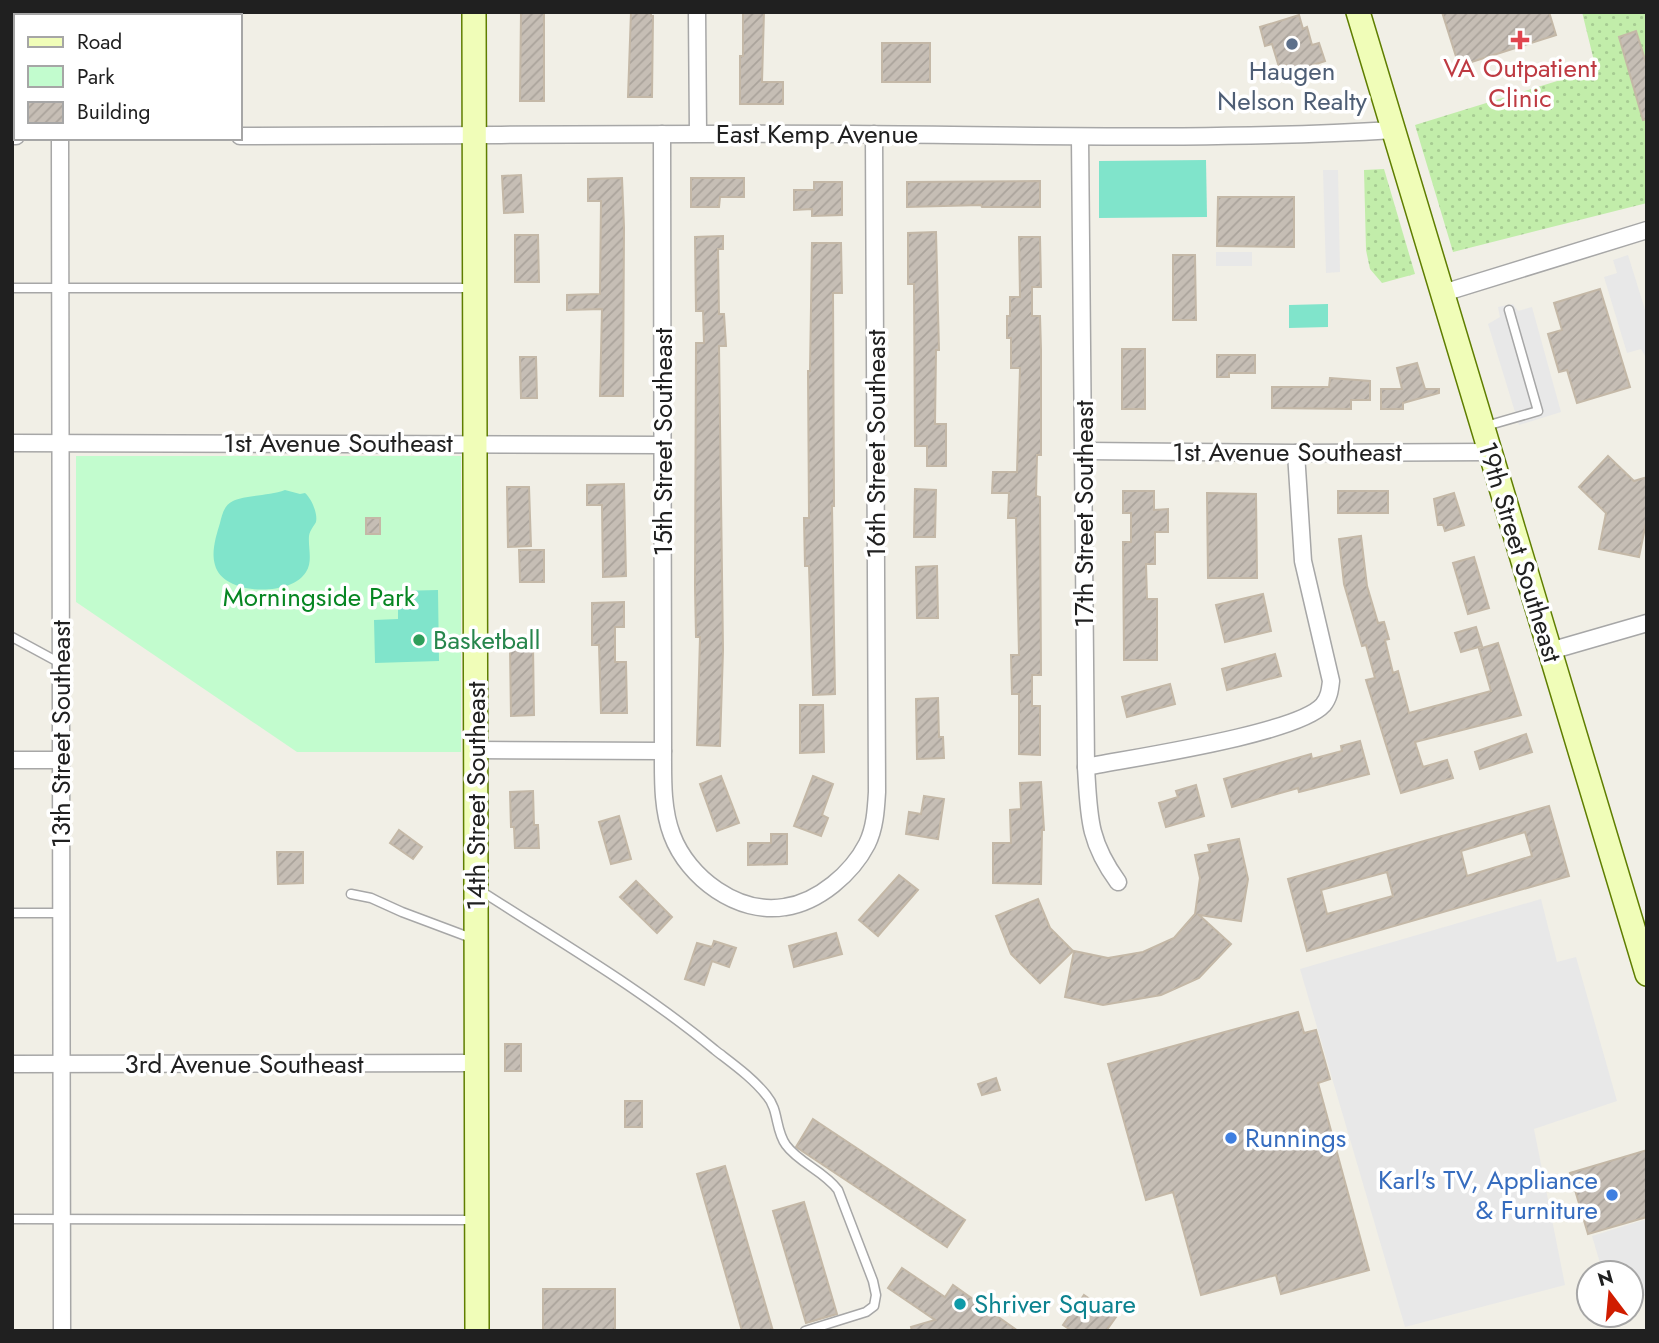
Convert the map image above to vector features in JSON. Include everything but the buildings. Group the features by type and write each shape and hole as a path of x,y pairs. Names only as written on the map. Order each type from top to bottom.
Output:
{"street":[{"name":"14th Street Southeast","path":"474,12 477,1331"},
{"path":"696,12 698,133"},
{"name":"19th Street Southeast","path":"1358,12 1647,974"},
{"name":"East Kemp Avenue","path":"242,136 698,133 1080,137 1318,134 1394,130"},
{"name":"15th Street Southeast","path":"662,134 663,787 672,835 694,872 711,887 732,899 758,906"},
{"name":"16th Street Southeast","path":"758,906 784,908 808,900 843,876 868,842 875,819 874,134"},
{"name":"17th Street Southeast","path":"1080,137 1086,767 1090,826 1094,842 1105,865 1118,882"},
{"name":"13th Street Southeast","path":"60,140 62,1331"},
{"path":"1443,293 1647,230"},
{"name":"1st Avenue Southeast","path":"12,443 663,445"},
{"name":"1st Avenue Southeast","path":"1084,450 1490,452"},
{"path":"1086,767 1251,734 1289,724 1323,706 1329,696 1331,681 1303,561 1296,453"},
{"path":"1550,651 1647,623"},
{"path":"476,750 663,751"},
{"path":"12,760 61,760"},
{"name":"3rd Avenue Southeast","path":"12,1064 476,1063"}],"lane":[{"path":"12,288 475,288"},
{"path":"1483,427 1538,411 1509,310"},
{"path":"12,637 61,663"},
{"path":"477,888 676,1017 757,1084 775,1109 779,1134 787,1147 832,1181 838,1190 873,1281 876,1296 874,1306 866,1312 805,1331"},
{"path":"351,894 371,898 476,940"},
{"path":"12,913 61,913"},
{"path":"12,1219 477,1220"}],"green space":[{"path":"1582,12 1647,12 1647,203 1453,252 1415,125 1596,69"},
{"path":"1206,160 1207,217 1099,218 1099,161"},
{"path":"1384,169 1415,274 1382,283 1370,269 1366,250 1364,170"},
{"path":"1328,304 1328,327 1289,328 1289,305"},
{"name":"Morningside Park","path":"76,456 461,456 461,752 297,752 76,602"},
{"path":"285,490 305,493 315,510 316,522 309,536 310,559 306,572 287,586 273,589 258,590 230,583 215,565 214,555 225,508 238,499"},
{"name":"Basketball","path":"438,590 439,661 375,663 374,620 398,619 398,591"}],"shaded area":[{"path":"1323,170 1338,170 1340,272 1326,273"},
{"path":"1216,252 1252,252 1252,266 1216,266"},
{"path":"1628,255 1647,316 1647,359 1641,349 1627,353 1604,277 1617,273 1613,260"},
{"path":"1513,304 1518,311 1532,307 1561,412 1519,425 1488,324 1500,317 1498,307"},
{"path":"1541,899 1557,962 1576,957 1617,1101 1534,1129 1565,1285 1405,1327 1300,969"},
{"path":"1647,1219 1647,1295 1645,1296 1645,1259 1599,1259 1592,1236"}],"place":[{"name":"VA Outpatient Clinic","path":"1520,40"},
{"name":"Haugen Nelson Realty","path":"1292,44"},
{"name":"Basketball","path":"419,640"},
{"name":"Runnings","path":"1231,1138"},
{"name":"Karl's TV, Appliance & Furniture","path":"1612,1195"},
{"name":"Shriver Square","path":"960,1304"}]}
